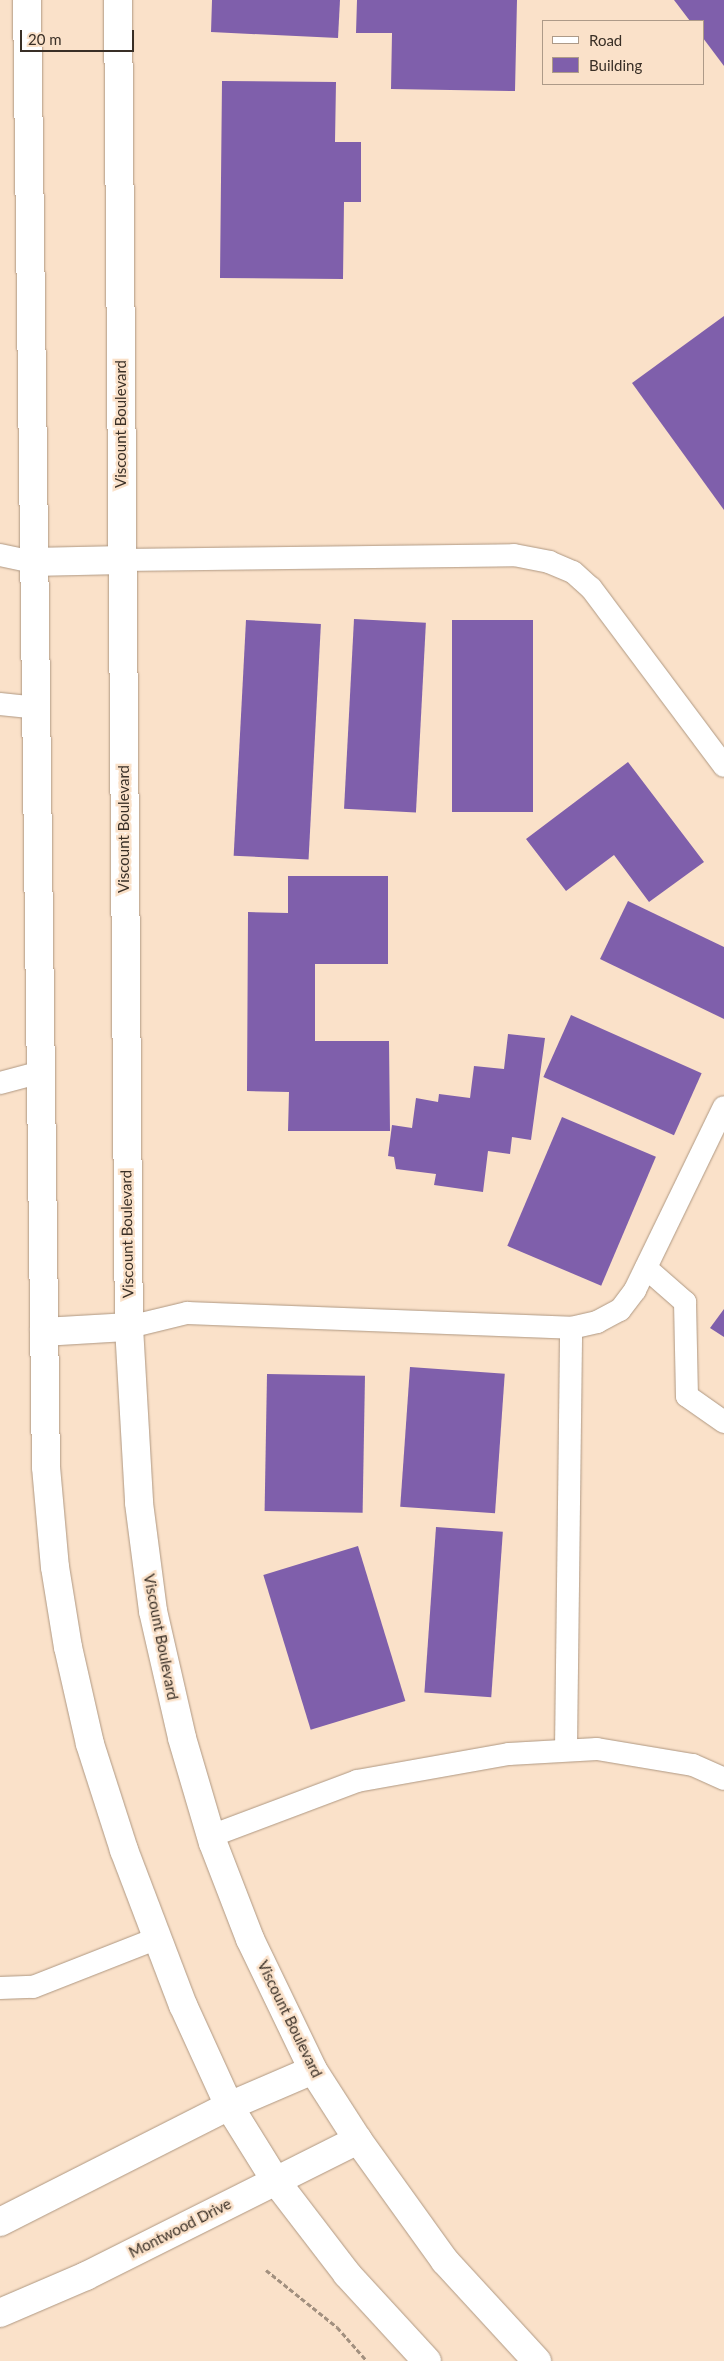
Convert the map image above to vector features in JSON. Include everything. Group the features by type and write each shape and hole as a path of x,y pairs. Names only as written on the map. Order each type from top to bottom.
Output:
{"main road":[{"path":"27,0 46,1467 55,1567 68,1647 90,1744 124,1850 183,2006 229,2106 275,2180 347,2274 428,2361"},
{"name":"Viscount Boulevard","path":"118,0 129,1328 139,1503 153,1611 182,1738 211,1836 250,1939 313,2070 358,2140 445,2261 537,2361"},
{"path":"34,562 122,560"},
{"path":"44,1332 129,1328"},
{"path":"0,2222 229,2106 313,2070"},
{"name":"Montwood Drive","path":"0,2313 86,2276 358,2140"}],"lane":[{"path":"122,560 514,554 549,562 573,572 591,588 724,766"},
{"path":"0,555 34,562"},
{"path":"0,704 36,708"},
{"path":"0,1084 40,1072"},
{"path":"129,1328 187,1312 571,1328 597,1322 620,1310 646,1268 724,1107"},
{"path":"646,1268 685,1302 687,1396 724,1422"},
{"path":"566,1749 571,1328"},
{"path":"211,1836 357,1781 508,1754 566,1749 597,1749 693,1765 724,1779"},
{"path":"0,1988 33,1987 158,1938"}],"path":[{"path":"266,2270 337,2327 367,2361"}],"building":[{"path":"212,0 340,0 338,38 211,32"},
{"path":"357,0 517,0 515,91 391,89 392,33 356,33"},
{"path":"674,0 724,0 724,66 704,39 704,20 689,20"},
{"path":"222,81 336,82 335,142 361,142 361,202 344,202 343,279 220,278"},
{"path":"724,316 724,510 632,383"},
{"path":"354,619 426,623 416,813 344,809"},
{"path":"246,620 321,624 309,860 234,856"},
{"path":"452,620 533,620 533,812 452,812"},
{"path":"628,762 704,862 649,902 614,855 566,891 526,839"},
{"path":"288,876 388,876 388,964 315,964 315,1041 389,1041 390,1131 288,1131 289,1092 247,1091 248,912 288,913"},
{"path":"628,901 724,947 724,1019 600,959"},
{"path":"571,1015 702,1073 674,1135 543,1077"},
{"path":"508,1034 545,1038 531,1140 512,1137 510,1154 488,1151 483,1192 434,1185 436,1174 396,1169 394,1157 388,1156 392,1125 412,1128 416,1098 438,1102 439,1094 470,1098 474,1066 504,1069"},
{"path":"562,1117 656,1157 601,1286 507,1246"},
{"path":"724,1309 724,1337 710,1328"},
{"path":"410,1367 505,1374 495,1513 400,1507"},
{"path":"267,1374 365,1376 363,1513 265,1511"},
{"path":"436,1527 503,1532 491,1697 424,1693"},
{"path":"358,1546 405,1701 311,1730 263,1575"}]}
